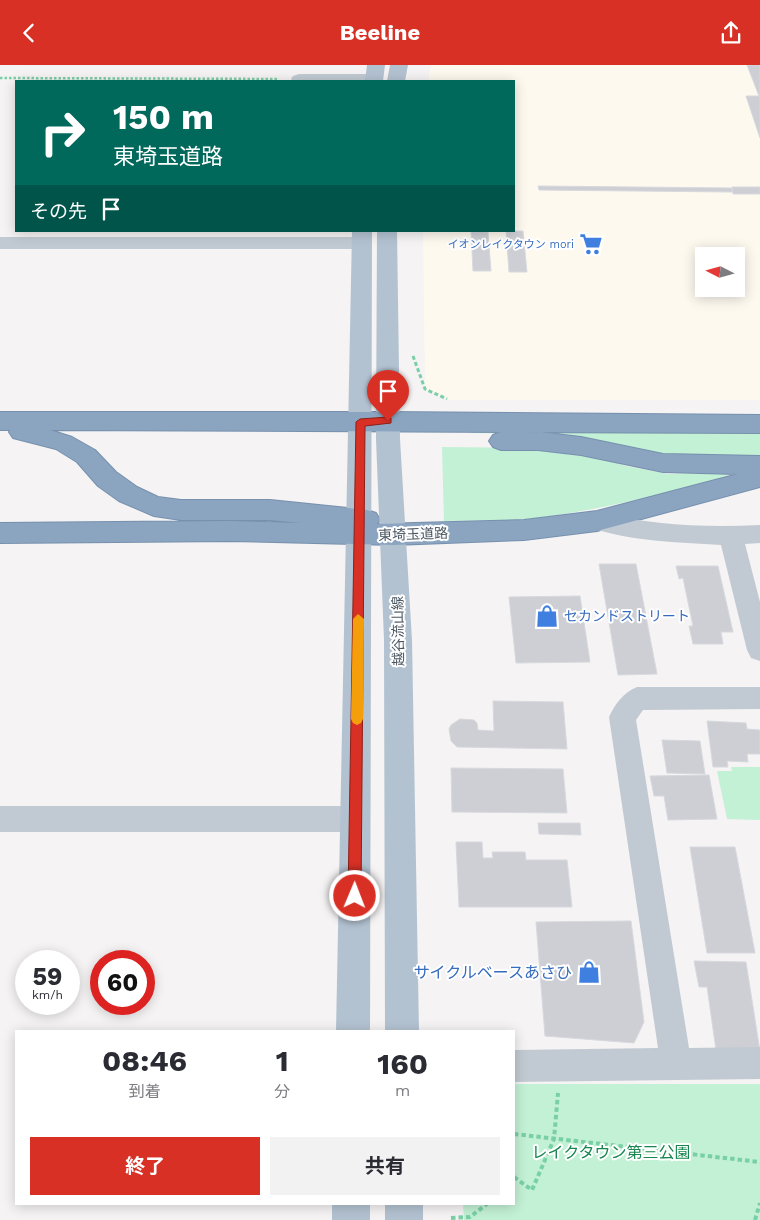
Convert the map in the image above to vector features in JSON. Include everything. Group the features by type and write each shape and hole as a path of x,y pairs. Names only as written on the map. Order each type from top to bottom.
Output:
{"highway":[{"path":"0,421 360,422 369,430 760,424"},
{"path":"0,429 38,435 64,443 86,456 107,479 128,494 154,506 181,510 270,511 360,526"},
{"path":"388,430 581,446 663,463 760,465"},
{"name":"東埼玉道路","path":"0,533 231,531 360,526 394,535 524,530 597,521 760,478"}],"main road":[{"path":"396,80 399,65"},
{"name":"越谷流山線","path":"387,232 388,430 398,640 402,1030"},
{"path":"353,1030 360,526 361,237"},
{"path":"351,1205 351,1220"},
{"path":"404,1205 404,1220"}],"street":[{"path":"299,79 374,75"},
{"path":"0,243 361,237"},
{"path":"597,521 634,530 732,535 760,534"},
{"path":"732,535 760,650"},
{"path":"676,1063 622,717 637,699 760,698"},
{"path":"0,819 356,819"},
{"path":"515,1067 760,1063"}],"path":[{"path":"0,78 299,79"},
{"path":"412,355 425,389 450,400"},
{"path":"515,1178 532,1190 554,1139 560,1065"},
{"path":"515,1135 760,1162"},
{"path":"755,1220 760,1203"},
{"path":"451,1218 470,1217 486,1205"}],"shaded area":[{"name":"イオンレイクタウン mori","path":"431,65 760,65 760,400 450,400 425,389 423,232 515,232 515,80 428,80"}],"green space":[{"path":"470,429 760,430 760,456 687,458 658,455 540,434 471,433"},
{"path":"442,447 530,448 591,455 626,466 668,474 738,472 688,487 587,510 513,520 444,521"},
{"path":"731,767 760,767 760,820 727,819 717,771 732,771"},
{"name":"レイクタウン第三公園","path":"515,1084 760,1084 760,1220 464,1220 463,1205 515,1205"}],"building":[{"path":"747,65 760,65 760,138 746,96 759,96"},
{"path":"538,186 732,188 732,192 539,190"},
{"path":"732,187 760,187 760,194 733,194"},
{"path":"523,231 527,272 509,272 506,232"},
{"path":"471,232 488,232 491,271 473,271"},
{"path":"599,564 636,564 657,674 618,675"},
{"path":"676,566 718,566 733,632 721,632 723,644 693,644 689,626 693,626 683,578 679,579"},
{"name":"セカンドストリート","path":"580,596 590,662 516,663 509,597"},
{"path":"493,701 563,702 567,749 457,747 451,741 449,729 451,725 460,719 474,720 477,723 478,730 494,731"},
{"path":"707,721 746,723 747,729 760,730 760,754 747,754 748,762 727,761 728,767 713,767"},
{"path":"662,740 700,741 705,774 667,773"},
{"path":"451,768 563,769 567,813 452,812"},
{"path":"709,775 717,819 668,820 664,796 654,796 650,776"},
{"path":"538,823 580,823 581,835 539,834"},
{"path":"456,842 482,842 483,858 493,858 492,852 525,852 526,860 567,860 572,907 459,907"},
{"path":"690,847 735,847 755,953 707,953"},
{"name":"サイクルベースあさひ","path":"631,921 644,1022 634,1043 545,1036 536,922"},
{"path":"694,961 746,962 760,1051 716,1050 707,987 699,987"}],"slow traffic":[{"path":"357,719 358,619"}],"place":[{"name":"イオンレイクタウン mori","path":"591,244"},
{"name":"セカンドストリート","path":"547,616"},
{"name":"サイクルベースあさひ","path":"589,972"}],"route":[{"path":"355,896 360,422 388,421"}]}
